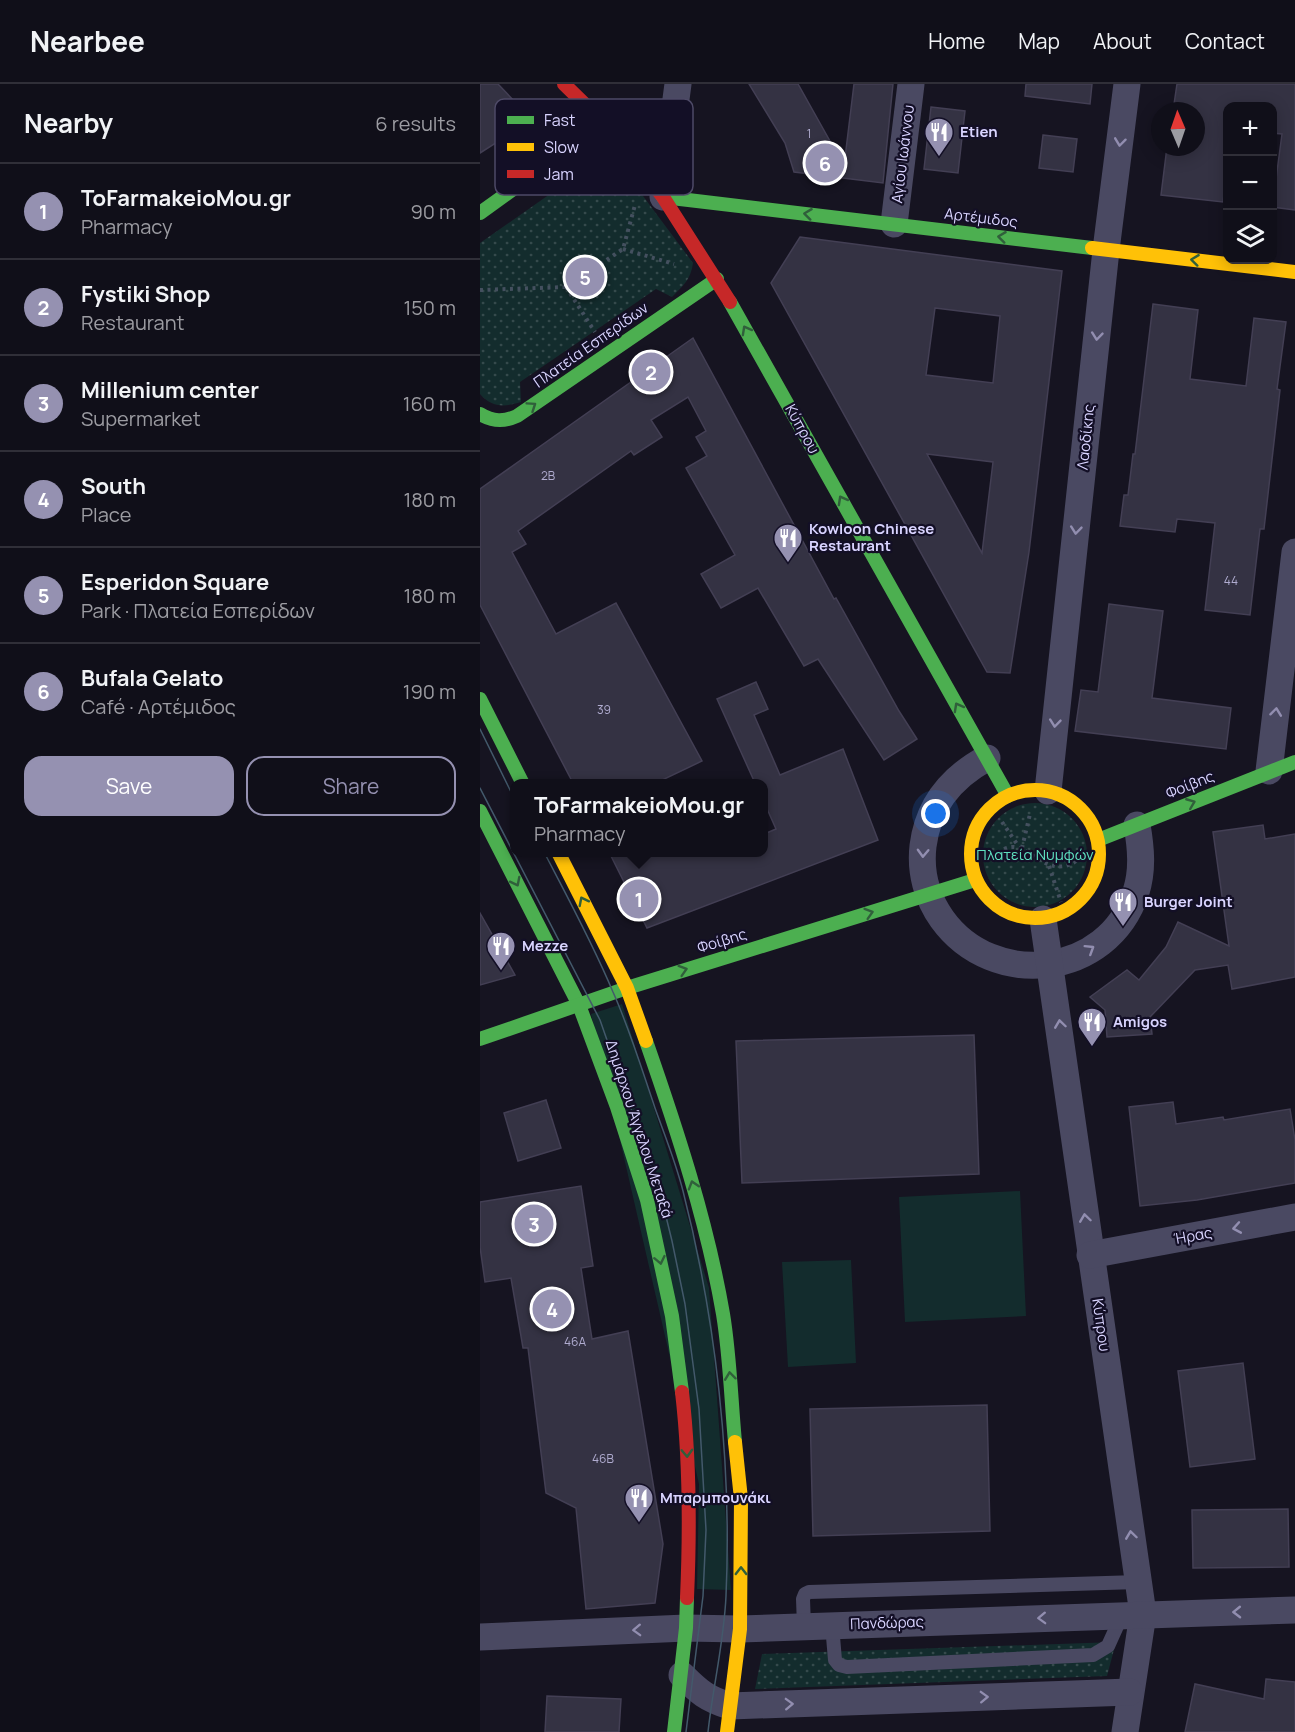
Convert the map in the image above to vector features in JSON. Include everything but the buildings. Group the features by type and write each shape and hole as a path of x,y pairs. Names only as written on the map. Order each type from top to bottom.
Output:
{"street":[{"name":"Κύπρου","path":"564,84 579,99"},
{"path":"676,99 678,84"},
{"name":"Αγίου Ιωάννου","path":"894,224 911,84"},
{"name":"Λαοδίκης","path":"1042,790 1127,84"},
{"path":"480,213 505,195"},
{"name":"Κύπρου","path":"663,197 717,279 1008,796"},
{"name":"Αρτέμιδος","path":"663,197 1295,272"},
{"name":"Πλατεία Εσπερίδων","path":"480,414 490,420 509,421 717,279"},
{"path":"1269,771 1295,552"},
{"path":"480,699 521,779"},
{"path":"987,758 969,768 953,781 940,797 925,834 922,855 929,895 937,912 961,941 994,960 1012,965 1050,965 1073,958 1093,948 1111,933 1126,915 1136,894 1141,871 1141,848 1137,825"},
{"name":"Φοίβης","path":"1098,840 1295,762"},
{"path":"1042,790 1065,797 1080,808 1091,822 1098,840 1100,854 1098,868 1094,882 1076,904 1054,915 1022,918 1002,911 986,897 975,880 970,861 972,841 979,822 991,807 1021,791 1042,790"},
{"name":"Δημάρχου Άγγελου Μεταξά","path":"480,812 579,1005 617,1107 647,1200 672,1316 687,1436 690,1536 686,1628 674,1732"},
{"path":"561,857 627,988 667,1101 698,1203 723,1315 741,1499 740,1629 727,1732"},
{"name":"Φοίβης","path":"480,1039 627,988 975,880"},
{"name":"Κύπρου","path":"1054,915 1050,965 1138,1581 1132,1614 1130,1692 1125,1732"},
{"name":"Ήρας","path":"1090,1255 1295,1217"},
{"name":"Πανδώρας","path":"480,1637 686,1628 740,1629 1295,1610"},
{"path":"682,1675 701,1694 713,1701 730,1706 1130,1692"}],"lane":[{"path":"804,1626 803,1599 809,1592 1138,1581"},
{"path":"832,1625 835,1660 839,1665 847,1667 1093,1655 1108,1646 1132,1614"}],"path":[{"path":"480,290 566,287 623,249 635,205 629,196"},
{"path":"623,249 679,265"},
{"path":"566,287 609,354"},
{"path":"1020,848 1042,790"},
{"path":"991,807 1020,848 1048,865 1057,867 1074,862 1088,852 1098,840"},
{"path":"975,880 1002,850 1020,848"},
{"path":"1048,865 1054,915"}],"green space":[{"path":"549,195 642,195 693,263 688,278 672,297 656,289 520,382 521,402 499,405 489,402 480,394 480,243"},
{"name":"Πλατεία Νυμφών","path":"1035,803 1055,807 1072,818 1083,835 1087,855 1083,875 1072,892 1055,903 1035,907 1015,903 998,892 987,875 983,855 987,835 998,818 1015,807"},
{"path":"622,1004 709,1288 731,1590 697,1589 699,1484 591,1014"},
{"path":"1020,1191 1026,1316 905,1322 899,1197"},
{"path":"851,1260 856,1363 788,1367 782,1262"},
{"path":"1116,1642 1107,1676 755,1689 762,1654"}],"tram line":[{"path":"480,729 510,790"},
{"path":"480,788 510,846"},
{"path":"516,857 600,1020 660,1192 685,1304 699,1409 706,1530 703,1596 686,1732"},
{"path":"547,857 580,921 619,1006 674,1160 695,1240 713,1341 724,1443 726,1495 725,1613 708,1732"}],"traffic: fast":[{"path":"480,213 505,195"},
{"path":"663,197 1092,248"},
{"path":"480,414 489,419 498,420 517,416 717,279"},
{"path":"730,302 1008,796"},
{"path":"480,699 520,779"},
{"path":"1098,840 1295,762"},
{"path":"480,811 579,1005 617,1107 647,1200 672,1316 682,1392"},
{"path":"480,1039 627,988 975,880"},
{"path":"646,1041 669,1108 709,1245 723,1314 735,1442"},
{"path":"674,1732 686,1628 687,1598"}],"traffic: slow":[{"path":"1092,248 1295,272"},
{"path":"1035,790 1060,795 1080,809 1094,829 1099,854 1094,879 1080,899 1060,913 1035,918 1010,913 990,899 976,879 971,854 976,829 990,809 1010,795 1035,790"},
{"path":"561,857 627,988 646,1041"},
{"path":"727,1732 740,1629 741,1499 735,1442"}],"traffic: jam":[{"path":"564,84 579,99"},
{"path":"661,195 730,302"},
{"path":"682,1392 689,1495 687,1598"}],"place":[{"name":"Etien","path":"939,158"},
{"name":"Bufala Gelato","path":"825,163"},
{"name":"Esperidon Square","path":"585,277"},
{"name":"Fystiki Shop","path":"651,372"},
{"name":"Kowloon Chinese Restaurant","path":"788,564"},
{"name":"ToFarmakeioMou.gr","path":"639,899"},
{"name":"Burger Joint","path":"1123,928"},
{"name":"Mezze","path":"501,972"},
{"name":"Amigos","path":"1092,1048"},
{"name":"Millenium center","path":"534,1224"},
{"name":"South","path":"552,1309"},
{"name":"Μπαρμπουνάκι","path":"639,1524"}]}
